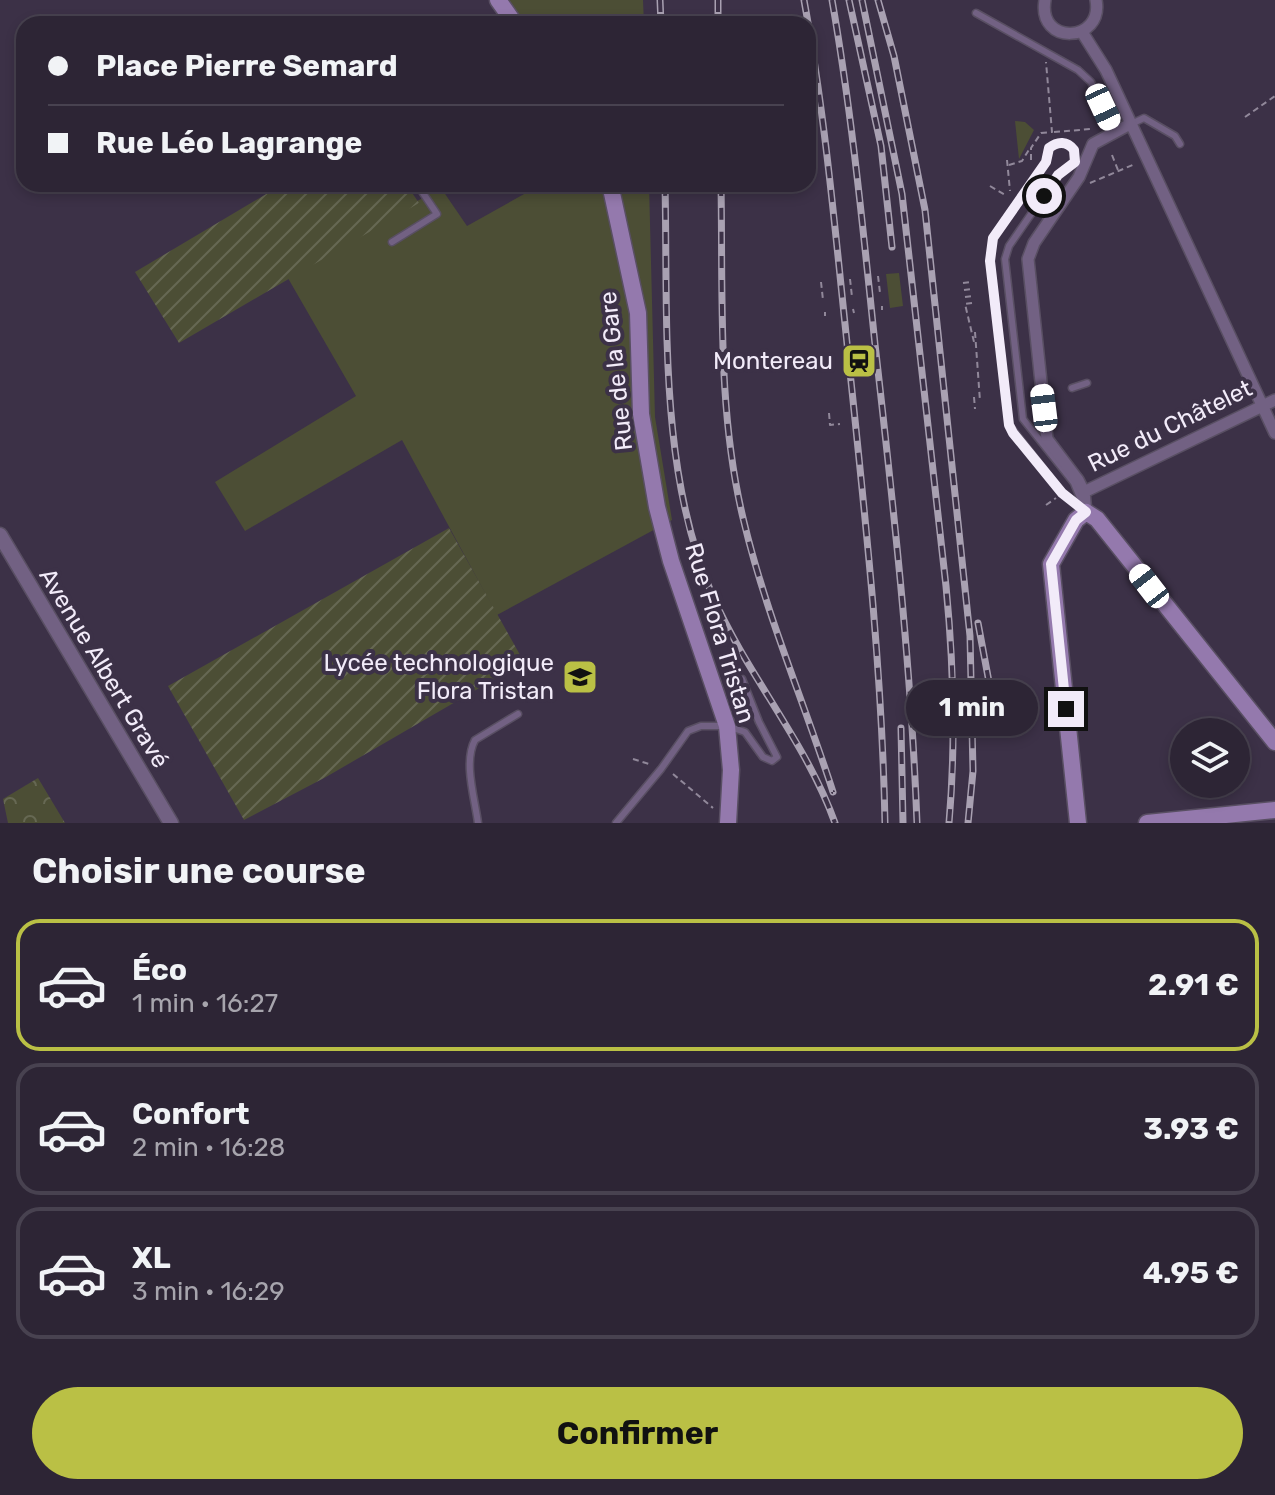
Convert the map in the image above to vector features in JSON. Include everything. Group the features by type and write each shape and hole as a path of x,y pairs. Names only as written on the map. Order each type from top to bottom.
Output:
{"main road":[{"name":"Rue de la Gare","path":"612,192 638,313 641,414 657,507"},
{"name":"Rue Flora Tristan","path":"657,507 671,561 727,726 731,770 723,817"},
{"path":"1078,823 1051,564 1076,520 1086,512 1097,519 1271,733"},
{"path":"1147,823 1275,810"}],"street":[{"path":"1045,0 1044,13 1053,28 1067,34 1082,32 1090,25 1096,16 1096,0"},
{"path":"1082,32 1106,70 1275,433"},
{"path":"1086,512 1084,492 1078,480 1047,439 1045,392 1029,277 1030,249 1079,177 1093,144 1130,124"},
{"name":"Rue du Châtelet","path":"1084,492 1275,400"},
{"name":"Avenue Albert Gravé","path":"0,535 171,823"}],"lane":[{"path":"976,13 1067,62 1091,82 1114,132"},
{"path":"1130,124 1144,118 1175,136 1180,144"},
{"path":"1058,143 1068,144 1074,150 1075,162 1058,175 1009,246 1005,259 1023,419 1074,483 1086,512 1062,493 1009,425 990,261 990,248 998,229 1046,162 1049,148 1058,143"},
{"path":"392,242 437,214 422,192"},
{"path":"1072,388 1087,383"},
{"path":"616,823 688,731 701,726 727,726 745,732 763,757 772,761 777,757 742,679"},
{"path":"478,823 470,763 471,747 475,740 518,714"}],"path":[{"path":"1049,52 1046,60 1052,132"},
{"path":"1245,117 1275,96"},
{"path":"1007,165 1022,161 1041,133 1088,128 1100,139"},
{"path":"1031,148 1031,160"},
{"path":"1112,155 1118,171"},
{"path":"1080,187 1146,159"},
{"path":"1007,160 1010,191"},
{"path":"990,186 1007,196"},
{"path":"878,276 880,293"},
{"path":"850,279 852,297"},
{"path":"821,282 823,300"},
{"path":"963,283 971,282"},
{"path":"964,290 972,289"},
{"path":"965,297 973,296"},
{"path":"972,303 965,304 974,342"},
{"path":"975,332 980,401"},
{"path":"974,397 975,409"},
{"path":"829,413 830,425 840,424"},
{"path":"1046,505 1057,497"},
{"path":"633,759 654,765"},
{"path":"673,774 723,817"}],"green space":[{"path":"508,0 643,0 644,16 519,16"},
{"path":"1015,121 1025,122 1034,130 1019,159"},
{"path":"270,192 411,192 419,203 179,343 135,272"},
{"path":"434,192 444,192 467,226 528,192 649,192 655,417 672,520 497,615 402,440 245,531 215,482 356,396 285,273"},
{"path":"899,273 903,306 890,308 886,274"},
{"path":"449,528 524,662 326,777 244,820 168,686"},
{"path":"38,778 65,823 8,823 3,799"}],"railway":[{"path":"660,0 661,16"},
{"path":"718,0 718,16"},
{"path":"804,0 806,16"},
{"path":"832,0 856,172 895,523 917,823"},
{"path":"849,0 881,146 892,247"},
{"path":"862,0 902,194 946,586 953,705 949,823"},
{"path":"878,0 894,56 925,210 970,636 973,771 968,823"},
{"path":"816,77 830,181 867,535 877,650 885,823"},
{"path":"665,192 670,395 683,500 696,551 728,627 809,765 835,823"},
{"path":"721,192 725,397 735,481 763,590 833,792"},
{"path":"978,623 989,682"},
{"path":"901,728 903,823"}],"place":[{"name":"Montereau","path":"859,361"},
{"name":"Lycée technologique Flora Tristan","path":"580,677"}],"route":[{"path":"1044,196 1058,175 1075,162 1074,150 1068,144 1058,143 1049,148 1046,162 998,229 990,248 1009,425 1062,493 1086,512 1076,520 1051,564 1066,709"}]}
